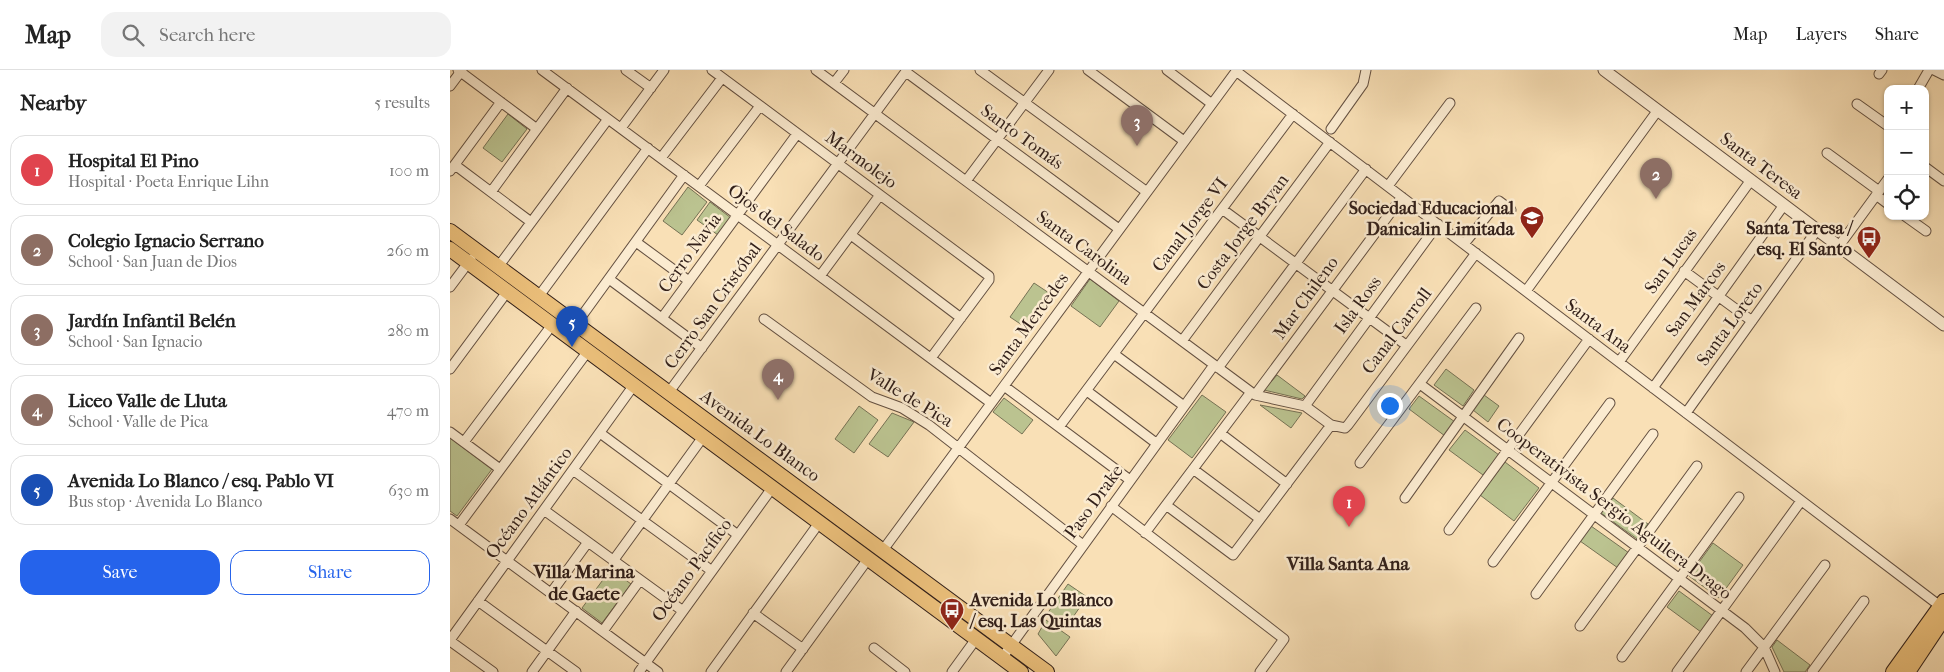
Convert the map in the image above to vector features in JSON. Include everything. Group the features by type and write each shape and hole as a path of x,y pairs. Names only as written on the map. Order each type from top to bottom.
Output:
{"main road":[{"name":"Avenida Lo Blanco","path":"450,231 1047,672"},
{"name":"Avenida Lo Blanco","path":"450,249 1020,672"},
{"path":"753,474 762,460"},
{"path":"1892,672 1943,608"},
{"path":"1908,672 1943,608"}],"street":[{"name":"Ojos del Salado","path":"542,70 991,403"},
{"path":"626,70 651,88"},
{"path":"621,128 664,70"},
{"name":"Marmolejo","path":"712,70 990,277 960,318"},
{"name":"Santa Carolina","path":"816,70 1253,393 1305,406 1331,425 1344,428"},
{"path":"834,83 844,70"},
{"path":"980,70 1147,192"},
{"path":"966,181 1049,70"},
{"path":"1088,70 1184,142"},
{"path":"1167,70 1212,104"},
{"path":"1331,129 1363,84 1366,70"},
{"name":"Santa Teresa","path":"1604,70 1944,325"},
{"path":"1920,85 1929,70"},
{"path":"1934,70 1944,76"},
{"path":"450,86 460,71 537,129"},
{"name":"Cerro San Cristóbal","path":"669,392 907,71"},
{"name":"Santo Tomás","path":"907,71 1119,229"},
{"name":"Santa Mercedes","path":"883,550 1237,71"},
{"name":"Santa Ana","path":"1237,71 1943,608"},
{"path":"661,158 722,78"},
{"path":"490,192 567,88"},
{"path":"501,102 452,168 490,192 531,222"},
{"path":"1388,186 1450,103"},
{"path":"1857,104 1884,123"},
{"path":"699,186 760,106"},
{"path":"1526,291 1658,110"},
{"name":"Canal Jorge VI","path":"1060,428 1293,114"},
{"path":"498,267 608,119"},
{"name":"Cerro Navia","path":"662,318 797,134"},
{"name":"Costa Jorge Bryan","path":"1182,341 1330,142"},
{"path":"539,296 648,148"},
{"path":"1827,153 1884,200"},
{"name":"Paso Drake","path":"1002,658 1156,443 1296,263 1366,169"},
{"path":"1929,170 1944,181"},
{"path":"576,324 684,175"},
{"name":"San Lucas","path":"1619,362 1750,180"},
{"path":"1839,246 1884,184"},
{"path":"820,276 880,195"},
{"name":"Mar Chileno","path":"1145,532 1402,197"},
{"path":"1464,244 1498,200 1511,210"},
{"name":"San Marcos","path":"1653,388 1784,205"},
{"path":"1222,209 1406,345"},
{"path":"1911,220 1926,231"},
{"name":"Isla Ross","path":"1305,406 1438,224"},
{"name":"Santa Loreto","path":"1686,413 1817,230"},
{"path":"851,235 960,318 931,358"},
{"path":"636,242 689,281"},
{"path":"450,287 477,251"},
{"name":"Canal Carroll","path":"1344,428 1476,253"},
{"path":"1684,271 1752,321"},
{"path":"609,279 702,348"},
{"path":"450,369 507,292"},
{"path":"1360,463 1476,308"},
{"name":"Valle de Pica","path":"764,320 872,397 907,411 1083,545"},
{"path":"464,442 552,324"},
{"path":"1405,498 1519,338"},
{"path":"1449,530 1589,339"},
{"path":"588,351 500,469 453,523 658,672"},
{"path":"1114,354 1184,406"},
{"name":"Cooperativista Sergio Aguilera Drago","path":"1420,384 1722,610 1755,637 1764,647 1775,672"},
{"name":"Océano Atlántico","path":"450,640 634,385"},
{"path":"1004,386 1130,480"},
{"path":"1087,391 1156,443"},
{"path":"1493,562 1610,403"},
{"path":"1166,505 1234,555 1331,425"},
{"path":"450,432 500,469"},
{"path":"1220,432 1287,484"},
{"path":"600,433 738,535"},
{"path":"1536,594 1653,434"},
{"path":"613,561 703,437"},
{"path":"1580,626 1697,466"},
{"path":"1193,469 1260,519"},
{"path":"573,470 712,571"},
{"name":"Océano Pacífico","path":"639,672 772,488"},
{"path":"1622,657 1739,497"},
{"path":"1677,672 1801,501"},
{"path":"1111,506 1284,639 1260,672"},
{"path":"544,510 683,612"},
{"path":"711,672 819,522"},
{"path":"551,593 588,542"},
{"path":"786,672 868,559"},
{"path":"1746,672 1825,566"},
{"path":"602,631 640,580"},
{"path":"478,601 576,672"},
{"path":"1812,672 1864,601"},
{"path":"532,672 576,611"},
{"path":"754,613 803,649"},
{"path":"952,672 976,639"},
{"path":"450,640 493,672"},
{"path":"874,648 905,672"}],"green space":[{"path":"508,114 527,129 502,162 483,148"},
{"path":"688,187 707,202 682,235 663,221"},
{"path":"710,202 731,218 718,235 697,220"},
{"path":"1090,279 1119,301 1100,327 1071,306"},
{"path":"1034,283 1052,295 1028,329 1010,317"},
{"path":"1446,369 1474,390 1463,406 1434,385"},
{"path":"1277,375 1305,396 1302,399 1264,390"},
{"path":"1202,395 1226,412 1192,458 1168,440"},
{"path":"1484,395 1499,406 1488,422 1473,410"},
{"path":"1419,396 1455,422 1445,436 1409,409"},
{"path":"1004,398 1033,420 1022,434 993,412"},
{"path":"1260,405 1302,413 1291,428"},
{"path":"859,406 878,420 854,453 835,439"},
{"path":"892,413 914,422 888,457 869,444"},
{"path":"1465,430 1499,455 1483,475 1449,450"},
{"path":"450,438 492,469 457,516 450,511"},
{"path":"1505,462 1539,488 1514,521 1480,495"},
{"path":"1613,498 1648,524 1637,539 1601,513"},
{"path":"1591,526 1629,553 1618,568 1580,541"},
{"path":"1713,543 1743,565 1719,598 1689,576"},
{"path":"611,569 631,584 602,623 582,608"},
{"path":"1068,584 1087,597 1066,627 1047,614"},
{"path":"1679,591 1713,616 1701,632 1667,607"},
{"path":"1046,620 1070,637 1056,656 1038,634"},
{"path":"1777,640 1810,665 1805,672 1784,672 1772,647"}],"place":[{"name":"Jardín Infantil Belén","path":"1137,146"},
{"name":"Colegio Ignacio Serrano","path":"1656,199"},
{"name":"Sociedad Educacional Danicalin Limitada","path":"1532,239"},
{"name":"Santa Teresa / esq. El Santo","path":"1869,259"},
{"name":"Avenida Lo Blanco / esq. Pablo VI","path":"572,347"},
{"name":"Liceo Valle de Lluta","path":"778,400"},
{"name":"Hospital El Pino","path":"1349,527"},
{"name":"Avenida Lo Blanco / esq. Las Quintas","path":"952,631"}],"district":[{"name":"Villa Santa Ana","path":"1348,564"},
{"name":"Villa Marina de Gaete","path":"584,583"}]}
